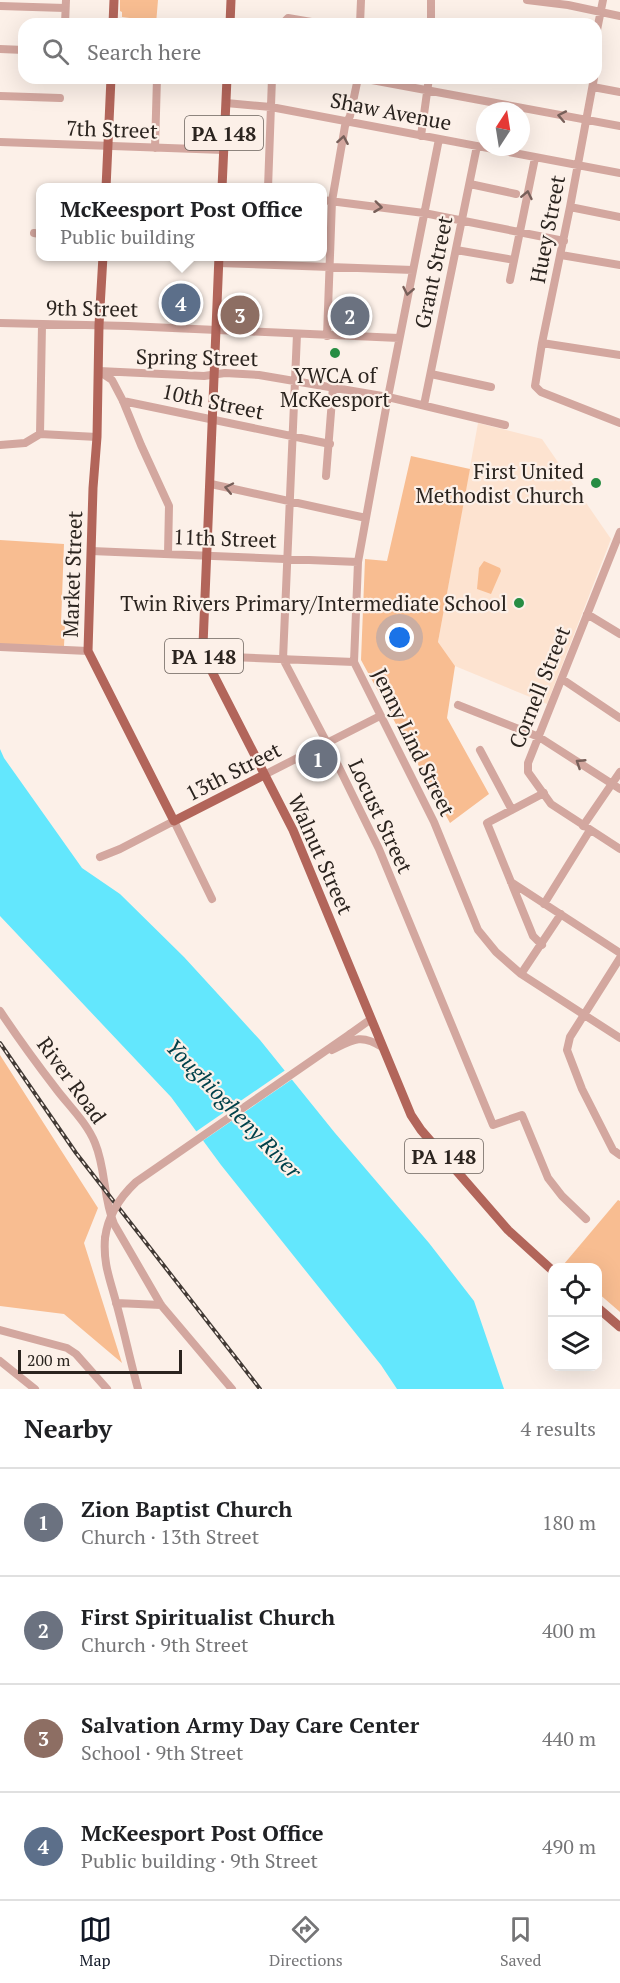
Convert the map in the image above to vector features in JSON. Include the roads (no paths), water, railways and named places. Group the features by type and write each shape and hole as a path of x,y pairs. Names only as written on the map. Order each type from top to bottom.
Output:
{"main road":[{"path":"113,18 114,0"},
{"path":"230,18 231,0"},
{"path":"106,183 111,84"},
{"name":"PA 148","path":"222,183 227,84"},
{"name":"Market Street","path":"103,261 99,325 98,437 88,651 174,821"},
{"name":"Walnut Street","path":"219,261 204,656 311,872 404,1101 421,1130 508,1230 548,1266"},
{"name":"13th Street","path":"174,821 264,775"},
{"path":"602,1312 620,1327"}],"street":[{"path":"360,18 361,0"},
{"path":"431,0 431,18"},
{"path":"527,0 620,16"},
{"path":"600,18 603,0"},
{"path":"0,6 65,4"},
{"path":"0,49 18,50"},
{"path":"155,148 157,84"},
{"path":"268,183 272,84"},
{"path":"327,336 332,201 357,84"},
{"path":"391,84 620,126"},
{"path":"421,136 429,84"},
{"name":"Huey Street","path":"593,84 535,386 541,392 620,423"},
{"path":"592,87 620,92"},
{"path":"0,96 60,98"},
{"name":"Shaw Avenue","path":"226,103 271,107 476,146"},
{"name":"Jenny Lind Street","path":"439,140 412,270 358,562 354,662 434,822 478,930 496,952 521,974 620,1038"},
{"name":"7th Street","path":"0,142 224,150"},
{"name":"Grant Street","path":"424,405 476,151"},
{"name":"Shaw Avenue","path":"525,156 620,173"},
{"path":"510,280 535,158"},
{"path":"470,184 516,194"},
{"path":"327,200 424,213 564,241"},
{"path":"570,207 620,217"},
{"path":"456,250 514,260"},
{"path":"561,255 620,265"},
{"path":"238,261 412,270"},
{"name":"9th Street","path":"0,323 399,338"},
{"path":"40,434 42,325"},
{"name":"Locust Street","path":"297,334 284,659 379,849 493,1125 522,1115 548,1178 562,1196 586,1219"},
{"path":"542,343 620,355"},
{"path":"99,371 112,380 123,401 169,506 168,554"},
{"name":"Spring Street","path":"99,371 204,376 259,375 388,397 505,425"},
{"path":"431,374 491,387"},
{"path":"326,476 333,387"},
{"name":"10th Street","path":"123,401 330,444"},
{"path":"0,445 25,442 40,434 98,437"},
{"path":"211,484 366,518"},
{"name":"Cornell Street","path":"544,793 528,772 528,763 587,614 616,553 620,532"},
{"name":"11th Street","path":"91,551 358,562"},
{"path":"587,614 620,634"},
{"path":"0,647 88,651"},
{"path":"204,656 354,662"},
{"path":"562,680 620,718"},
{"path":"458,705 539,736 620,789"},
{"name":"13th Street","path":"264,775 380,716"},
{"path":"480,750 512,810"},
{"path":"544,904 620,772"},
{"path":"542,945 533,936 509,882 487,823 544,793 551,804 620,849"},
{"name":"13th Street","path":"100,857 174,821"},
{"name":"Market Street","path":"174,821 212,899"},
{"path":"509,882 620,953"},
{"path":"521,974 561,914"},
{"path":"620,958 570,1037 567,1050 587,1099 613,1150 620,1155"},
{"name":"River Road","path":"0,1011 28,1053 87,1128 95,1144 104,1176 104,1195 111,1217 161,1305 232,1389"},
{"path":"138,1389 106,1272 104,1255 110,1215 118,1202 136,1182 317,1057 352,1036 371,1018"},
{"path":"352,1036 371,1040 382,1047"},
{"path":"116,1303 161,1305"},
{"path":"0,1330 67,1348 76,1354 107,1389"},
{"path":"0,1361 35,1389"}],"water":[{"name":"Youghiogheny River","path":"0,749 4,758 82,868 120,894 184,957 260,1040 335,1133 429,1243 474,1301 504,1389 397,1389 381,1365 221,1165 171,1097 0,916"}],"railway":[{"path":"0,1043 76,1153 260,1389"}],"place":[{"name":"McKeesport Post Office","path":"181,303"},
{"name":"Salvation Army Day Care Center","path":"240,315"},
{"name":"First Spiritualist Church","path":"350,316"},
{"name":"YWCA of McKeesport","path":"335,353"},
{"name":"First United Methodist Church","path":"596,483"},
{"name":"Twin Rivers Primary/Intermediate School","path":"519,603"},
{"name":"Zion Baptist Church","path":"318,759"}]}
